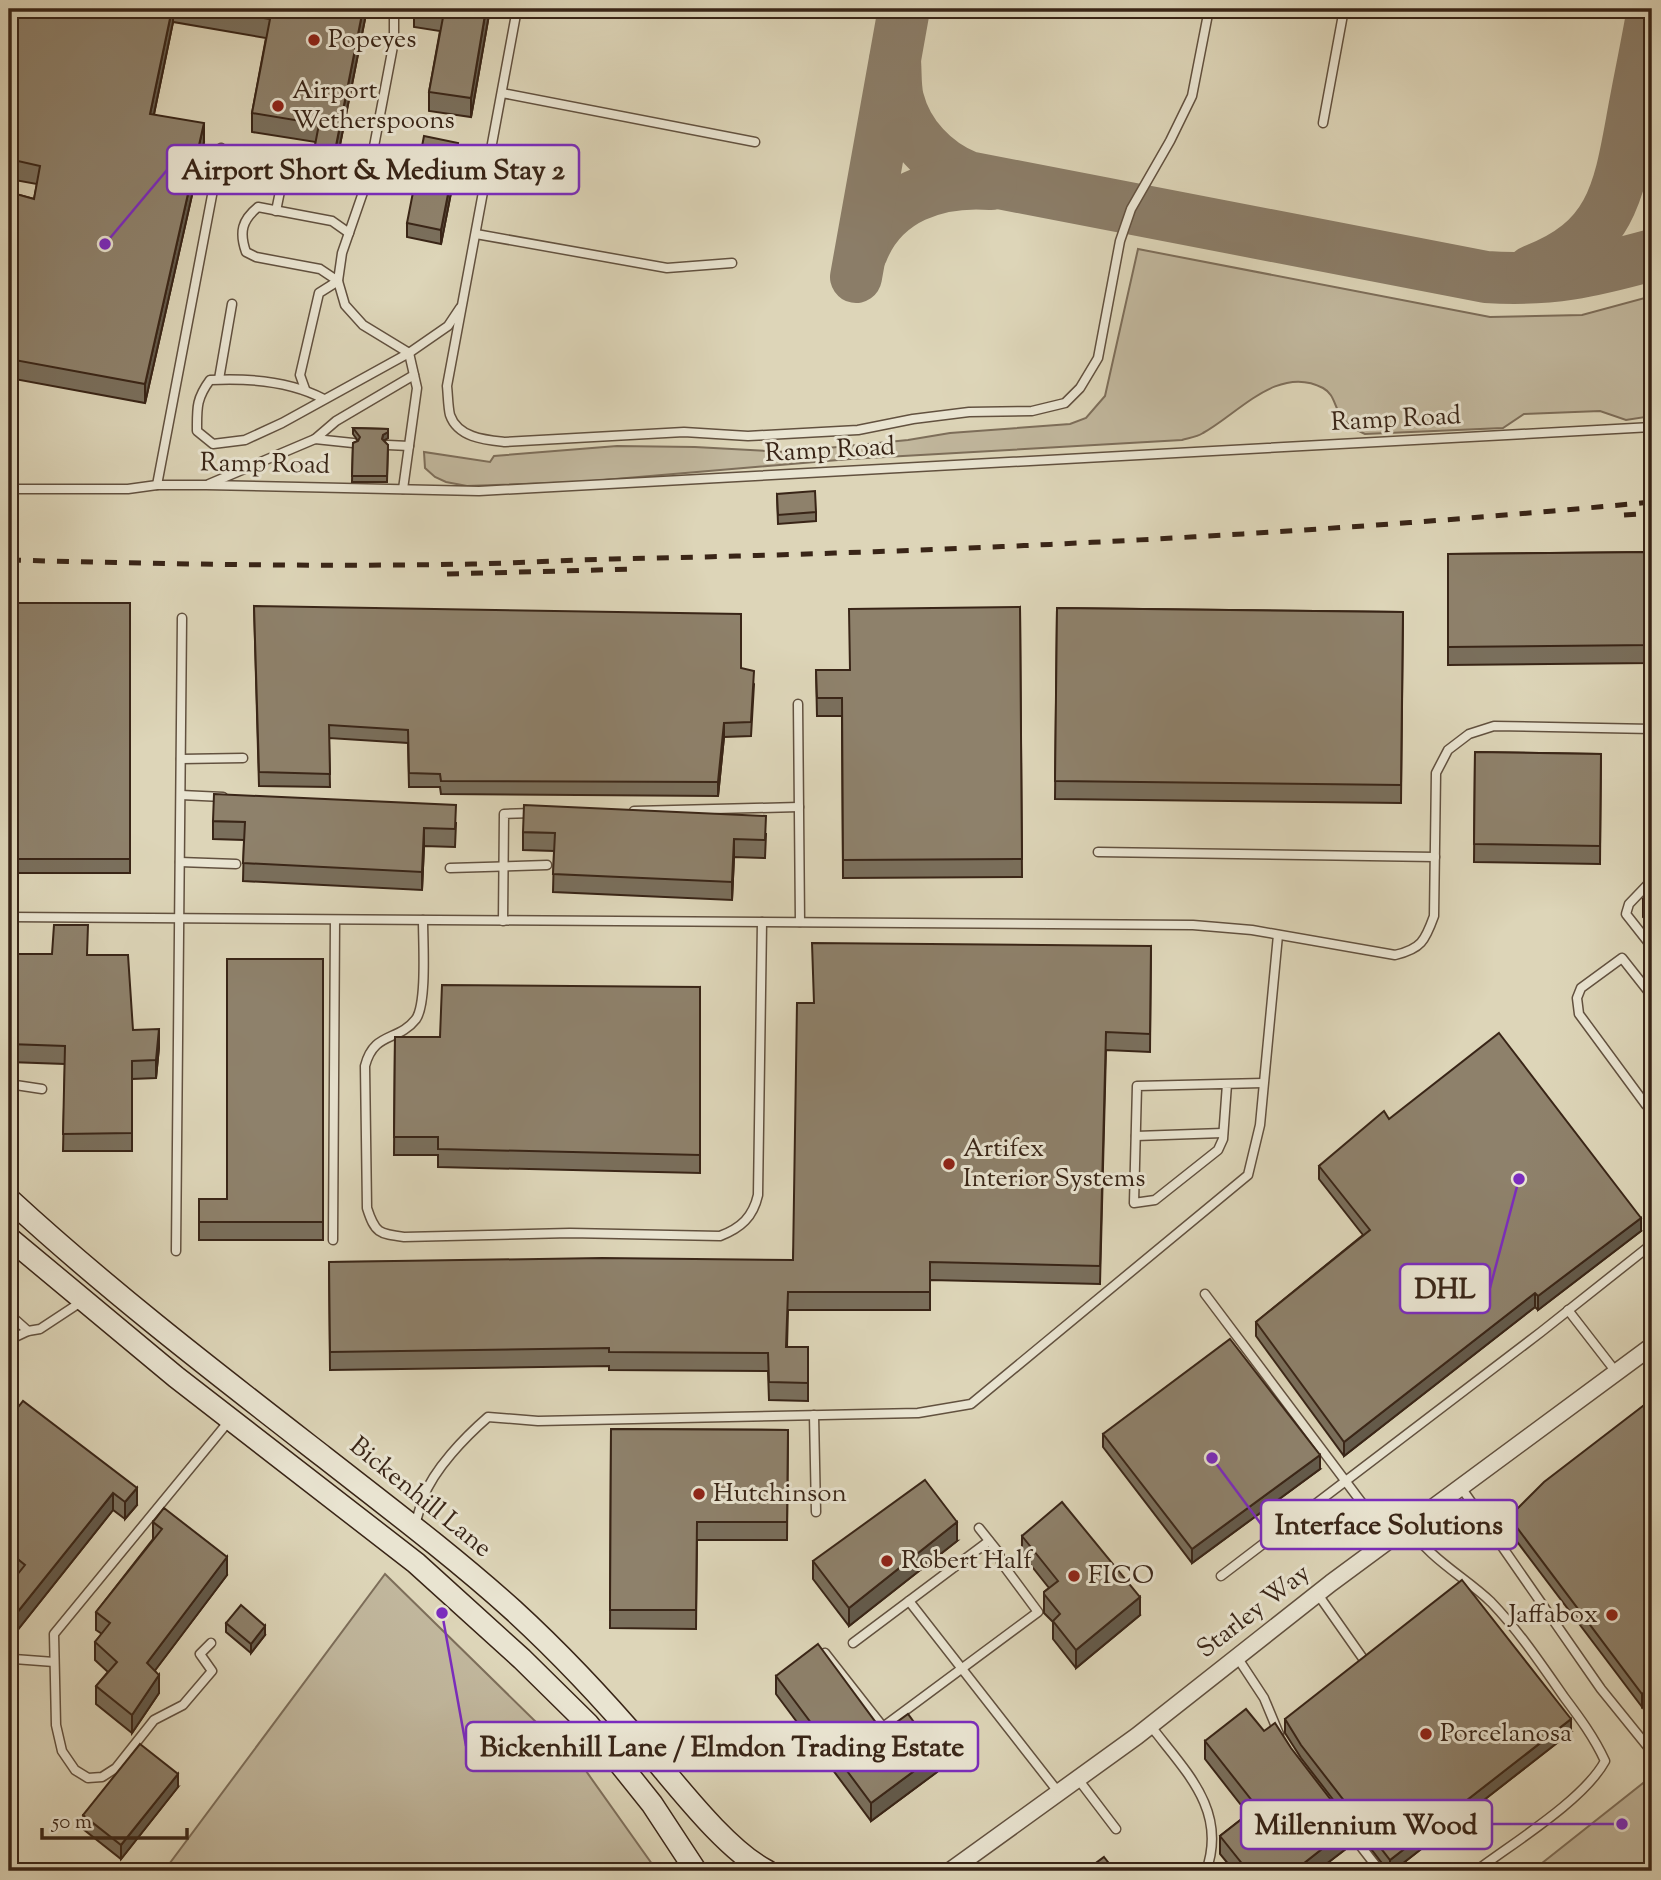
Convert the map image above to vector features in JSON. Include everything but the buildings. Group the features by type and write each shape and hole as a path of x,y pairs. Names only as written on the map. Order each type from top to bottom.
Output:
{"main road":[{"name":"Bickenhill Lane","path":"9,1199 65,1251 197,1359 414,1527 513,1611 608,1705 696,1806 744,1856 767,1871"},
{"name":"Bickenhill Lane","path":"9,1238 176,1377 416,1563 522,1659 588,1724 652,1804 696,1871"}],"street":[{"name":"Starley Way","path":"953,1870 1150,1726 1389,1539 1652,1346"}],"lane":[{"path":"394,9 394,41 368,178 342,253 338,281 345,305 363,325 409,353 417,388 402,489"},
{"path":"517,9 447,386 451,417 464,432 480,440 505,442 684,432 748,436 858,430 913,419 969,412 1032,411 1065,403 1080,388 1098,358 1120,241 1131,209 1192,96 1209,9"},
{"path":"1323,123 1345,9"},
{"path":"502,93 755,142"},
{"path":"157,485 221,148"},
{"path":"276,211 288,152"},
{"path":"338,281 320,269 256,257 246,252 241,237 245,217 258,207 332,221 349,233"},
{"path":"476,234 667,268 732,263"},
{"path":"305,389 300,374 319,293 338,281"},
{"path":"324,399 305,389 239,378 210,380 199,394 197,431 213,444 245,440 324,399 409,353 448,326 463,302"},
{"path":"219,379 232,304"},
{"path":"206,485 315,439 336,421 414,375"},
{"name":"Ramp Road","path":"9,489 128,489 157,485 206,485 479,491 1652,427"},
{"path":"315,439 353,443"},
{"path":"388,445 409,446"},
{"path":"176,1251 182,618"},
{"path":"798,704 800,922"},
{"path":"9,917 1193,925 1278,934 1395,954 1414,950 1426,936 1434,916 1436,773 1448,750 1469,734 1494,726 1652,729"},
{"path":"181,759 243,758"},
{"path":"181,795 234,797"},
{"path":"624,811 799,807"},
{"path":"503,921 504,814 544,813"},
{"path":"1098,852 1435,857"},
{"path":"180,862 236,864"},
{"path":"450,868 547,865"},
{"path":"1652,880 1629,904 1626,914 1652,947"},
{"path":"333,1240 335,920"},
{"path":"423,920 422,1003 417,1017 408,1027 378,1043 369,1052 365,1066 367,1208 373,1226 383,1235 404,1237 570,1234 720,1236 737,1229 747,1220 758,1195 762,922"},
{"path":"414,1527 424,1495 439,1472 466,1436 488,1417 538,1421 918,1413 971,1404 1248,1175 1260,1125 1278,934"},
{"path":"1647,1105 1579,1014 1577,998 1581,988 1622,958 1652,996"},
{"path":"1227,1084 1223,1133 1217,1150 1155,1200 1134,1203 1137,1086 1264,1083"},
{"path":"9,1084 42,1089"},
{"path":"1136,1136 1223,1133"},
{"path":"1221,1576 1652,1244"},
{"path":"1205,1294 1389,1539"},
{"path":"9,1340 28,1331 40,1329 83,1300"},
{"path":"1568,1310 1616,1372"},
{"path":"9,1314 28,1331"},
{"path":"814,1415 816,1512"},
{"path":"211,1643 200,1654 212,1671 183,1706 154,1720 116,1768 102,1777 88,1778 75,1770 62,1751 56,1725 54,1634 230,1419"},
{"path":"1460,1486 1601,1689 1652,1752"},
{"path":"1409,1525 1416,1537 1432,1553 1475,1587 1506,1619 1598,1744 1605,1760 1597,1775 1551,1816 1476,1871"},
{"path":"825,1653 883,1727 1038,1612 979,1528"},
{"path":"853,1643 989,1541"},
{"path":"1317,1593 1364,1660"},
{"path":"909,1601 1059,1793"},
{"path":"9,1655 14,1660 54,1662"},
{"path":"1237,1657 1264,1698 1281,1739"},
{"path":"1150,1726 1189,1775 1207,1804 1214,1842 1206,1871"},
{"path":"1078,1779 1116,1829"},
{"path":"1340,1820 1380,1871"}],"shaded area":[{"path":"1138,249 1490,317 1582,315 1652,296 1652,416 1626,420 1600,411 1524,414 1503,428 1365,434 1345,421 1327,390 1306,382 1290,382 1259,394 1203,433 1182,440 850,459 580,482 467,486 446,482 425,468 424,452 490,462 494,456 617,446 787,452 950,433 1070,424 1086,418 1105,396"},
{"path":"385,1574 586,1771 657,1871 164,1871"},
{"path":"1652,1776 1652,1871 1532,1871"}],"taxiway":[{"path":"856,277 904,9"},
{"path":"1532,271 1559,259 1580,245 1607,211 1623,168 1652,15"},
{"path":"895,61 897,94 908,125 934,156 968,177 1486,277 1531,278 1570,274 1652,255"},
{"path":"862,252 871,233 883,218 914,196 951,185 991,184"}],"railway":[{"path":"9,560 241,565 414,565 872,552 1262,533 1652,502"},
{"path":"1624,515 1652,513"},
{"path":"447,574 635,569"}],"place":[{"name":"Popeyes","path":"314,40"},
{"name":"Airport Wetherspoons","path":"278,106"},
{"name":"Airport Short & Medium Stay 2","path":"105,244"},
{"name":"Artifex Interior Systems","path":"949,1164"},
{"name":"DHL","path":"1519,1179"},
{"name":"Interface Solutions","path":"1212,1458"},
{"name":"Hutchinson","path":"699,1494"},
{"name":"Robert Half","path":"887,1561"},
{"name":"FICO","path":"1074,1576"},
{"name":"Bickenhill Lane / Elmdon Trading Estate","path":"442,1613"},
{"name":"Jaffabox","path":"1612,1615"},
{"name":"Porcelanosa","path":"1426,1734"},
{"name":"Millennium Wood","path":"1622,1824"}]}
